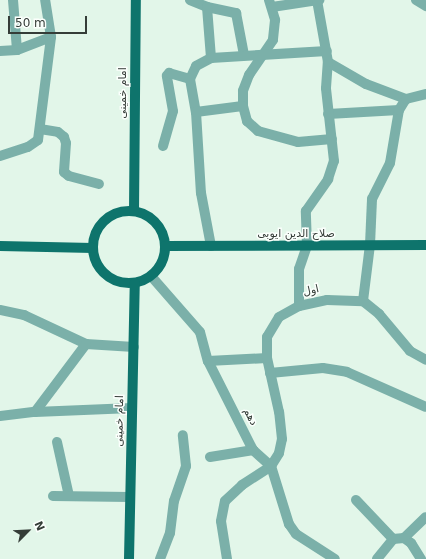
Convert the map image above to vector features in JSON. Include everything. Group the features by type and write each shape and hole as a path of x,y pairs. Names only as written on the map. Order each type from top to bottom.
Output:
{"main road":[{"name":"امام خمینی","path":"134,211 136,0"},
{"path":"134,211 156,223 166,246 162,263 152,276 135,283 115,280 106,275 97,263 93,248 98,228 105,220 118,212 134,211"},
{"name":"صلاح الدین ایوبی","path":"166,246 426,245"},
{"path":"0,246 93,248"},
{"name":"امام خمینی","path":"130,559 135,283"}],"street":[{"path":"13,0 17,50"},
{"path":"0,156 28,147 38,140 51,37 45,0"},
{"path":"190,0 206,7 236,13 244,55"},
{"path":"299,306 298,268 307,246 306,211 330,173 334,161 332,139 328,114 326,88 328,56 318,0 270,4 275,20 273,40 248,76 243,91 243,106 247,121 258,131 298,142 332,139"},
{"path":"416,0 426,6"},
{"path":"206,7 211,58"},
{"path":"0,51 17,50 51,37"},
{"path":"212,246 201,193 196,112 190,80 196,66 211,58 244,55 264,54 328,56 366,84 406,98 425,96"},
{"path":"163,146 173,111 167,76 169,73 190,80"},
{"path":"406,98 399,110 390,163 372,198 370,246 363,301 379,314 410,350 426,360"},
{"path":"196,112 243,106"},
{"path":"328,114 399,110"},
{"path":"40,129 58,132 64,137 66,143 64,172 69,176 99,184"},
{"name":"دهم","path":"152,276 200,332 208,361 253,450 271,466"},
{"name":"اول","path":"271,466 279,453 282,439 279,412 267,358 268,337 279,317 299,306 327,300 363,301"},
{"path":"0,310 31,317 86,344 134,347"},
{"path":"35,412 86,344"},
{"path":"208,361 267,358"},
{"path":"270,373 323,368 348,372 426,407"},
{"path":"0,416 35,412 132,408"},
{"path":"160,559 170,533 174,501 186,466 183,435"},
{"path":"57,442 69,496"},
{"path":"210,457 253,450"},
{"path":"227,559 221,521 225,501 242,485 271,466 289,524 296,534 335,559"},
{"path":"53,496 130,497"},
{"path":"356,500 398,539 411,542 422,554"},
{"path":"377,559 398,539 426,517"}]}
